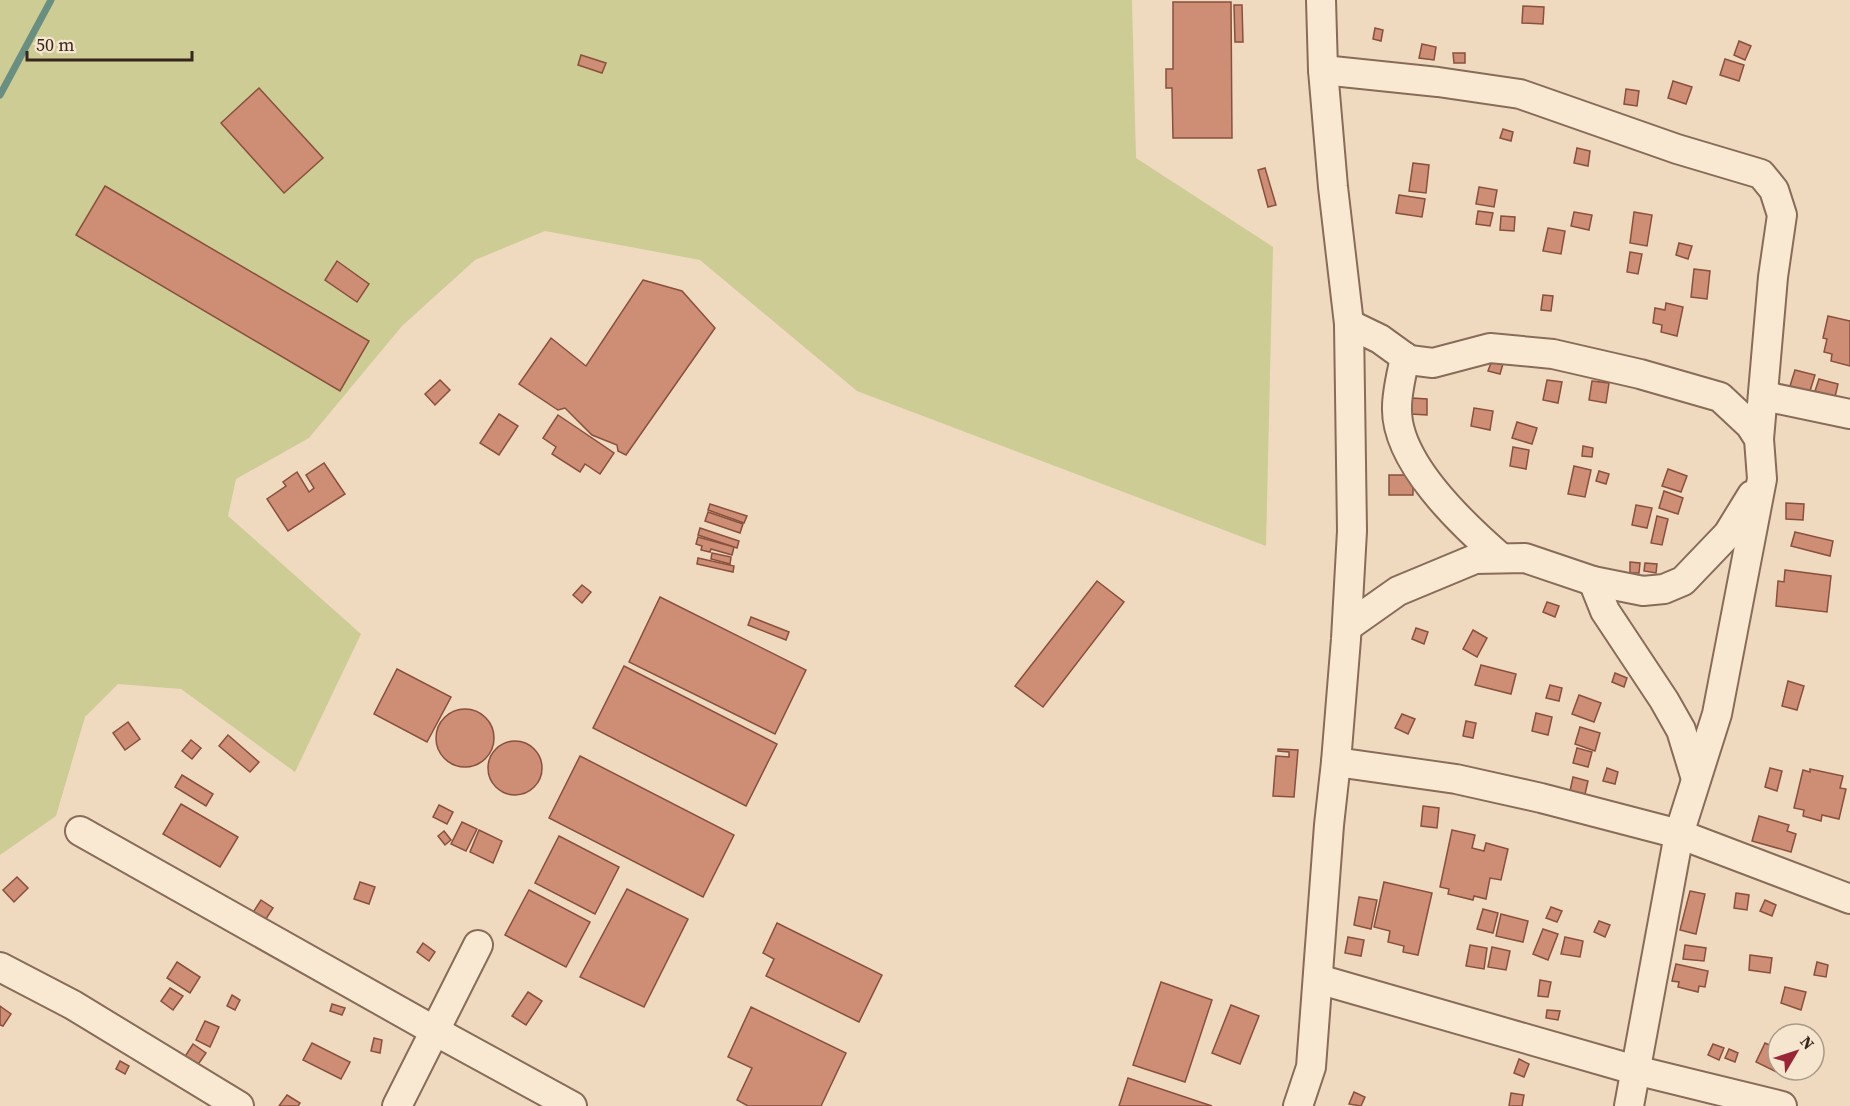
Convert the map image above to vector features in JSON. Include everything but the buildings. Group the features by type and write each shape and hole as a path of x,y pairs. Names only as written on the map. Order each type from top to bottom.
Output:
{"street":[{"path":"1298,1106 1311,1067 1347,627 1352,531 1349,324 1323,70 1321,0"},
{"path":"1323,70 1438,82 1520,94 1677,149 1761,174 1774,190 1782,215 1773,277 1759,439 1762,479 1717,714 1679,834 1629,1106"},
{"path":"1349,324 1380,339 1409,360 1433,363 1490,348 1553,354 1640,374 1720,397 1750,425 1759,439"},
{"path":"1405,357 1396,408 1404,444 1438,497 1500,557"},
{"path":"1764,396 1850,414"},
{"path":"1347,627 1398,591 1475,559 1525,558 1593,581 1643,591 1664,588 1683,581 1728,534 1762,479"},
{"path":"1593,581 1605,611 1664,700 1680,730 1696,779"},
{"path":"1336,762 1456,779 1541,798 1679,834 1850,899"},
{"path":"80,831 572,1106"},
{"path":"397,1106 478,945"},
{"path":"0,968 73,1005 239,1106"},
{"path":"1318,979 1635,1071 1782,1106"}],"shaded area":[{"path":"0,0 1132,0 1136,158 1273,247 1266,546 857,391 700,260 545,231 475,260 402,326 309,438 236,479 228,516 361,634 295,772 181,689 118,684 85,717 56,816 0,855"}],"waterway":[{"path":"0,95 51,0"}]}
